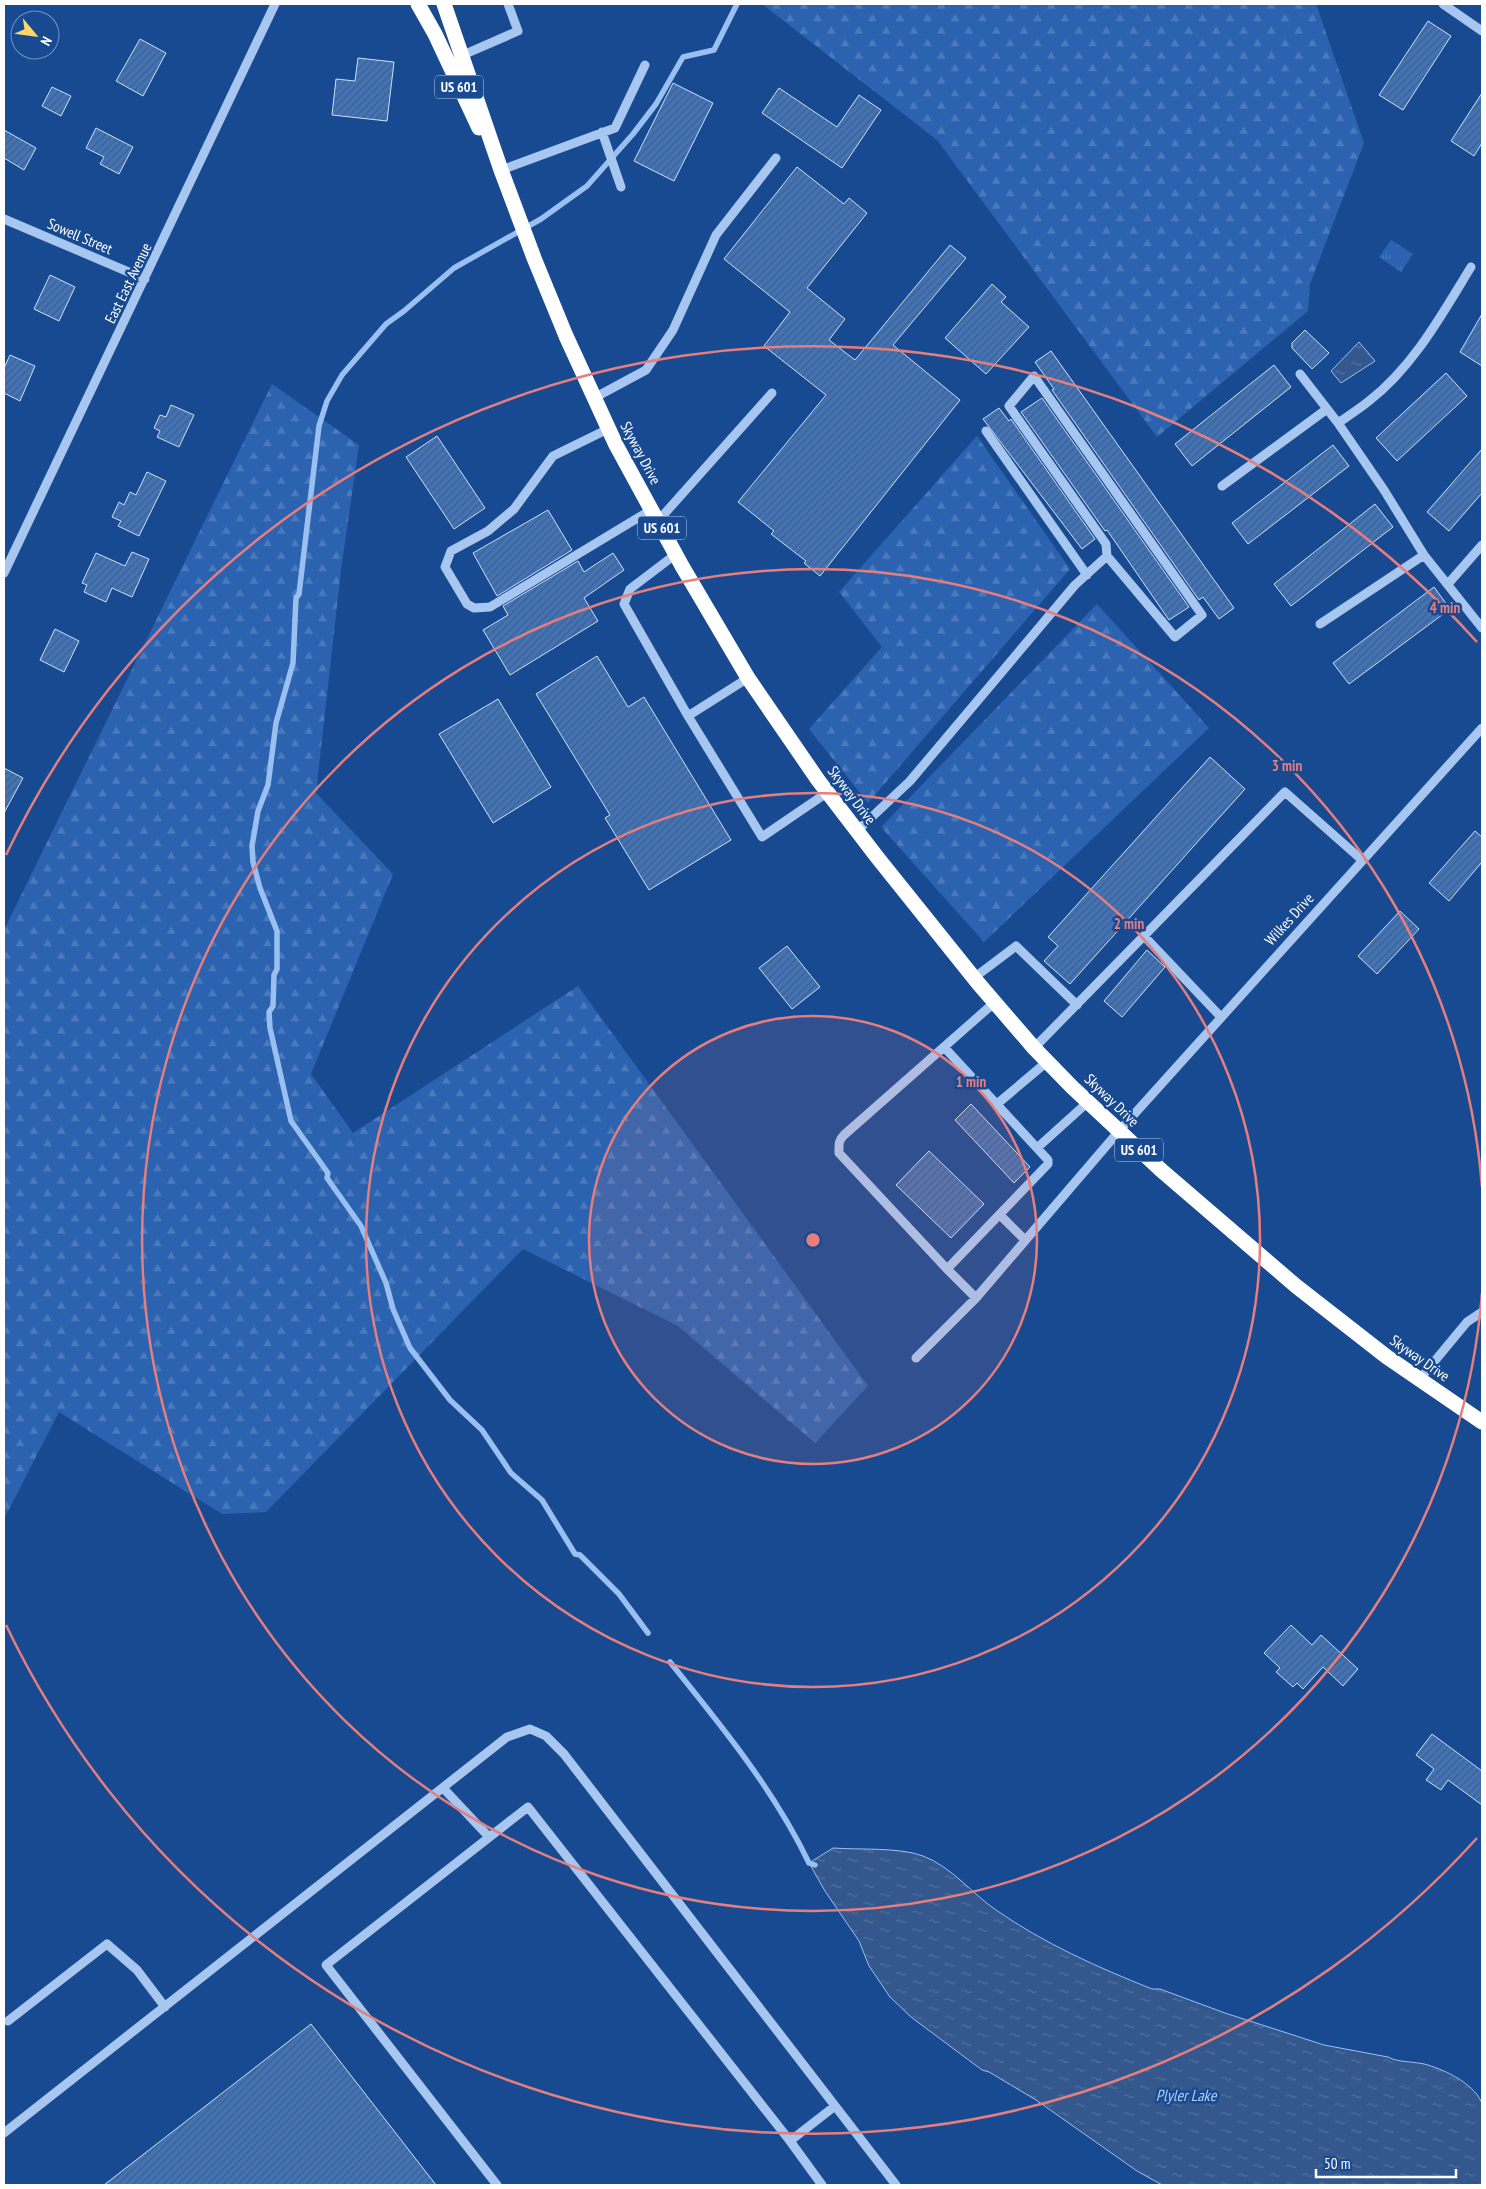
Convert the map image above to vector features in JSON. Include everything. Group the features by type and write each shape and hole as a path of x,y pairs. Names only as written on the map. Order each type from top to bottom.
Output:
{"highway":[{"name":"US 601","path":"418,4 500,170"},
{"name":"Skyway Drive","path":"444,4 463,55 500,170 534,258 608,429 676,554 748,678 828,792 943,940 1034,1048 1118,1131 1296,1286 1419,1380 1482,1422"}],"street":[{"name":"East East Avenue","path":"4,573 275,4"},
{"path":"463,55 518,31 508,4"},
{"path":"1443,4 1482,31"},
{"path":"500,170 614,128 645,65"},
{"path":"602,132 621,187"},
{"path":"594,398 646,370 673,330 716,234 776,158"},
{"name":"Sowell Street","path":"4,219 145,279"},
{"path":"1338,423 1370,400 1406,366 1430,334 1471,267"},
{"path":"1300,374 1338,423 1384,490 1424,555 1482,628"},
{"path":"1034,376 1202,615 1175,637 1107,556 1106,544 1009,406 1034,376"},
{"path":"608,429 553,456 514,509 488,531 451,551 445,566 467,604 474,608 490,606 655,515 772,393"},
{"path":"1222,486 1327,409"},
{"path":"986,431 1087,575"},
{"path":"1448,584 1482,545"},
{"path":"676,554 630,589 624,604 688,716 762,837 828,792"},
{"path":"1320,624 1424,555"},
{"path":"857,831 910,782 1075,585 1107,556"},
{"path":"688,716 748,678"},
{"name":"Wilkes Drive","path":"916,1358 976,1298 1118,1131 1220,1016 1482,728"},
{"path":"1034,1048 1285,792 1362,860"},
{"path":"1144,936 1220,1016"},
{"path":"975,976 1016,946 1077,1005"},
{"path":"976,1298 839,1153 839,1144 844,1135 995,1002"},
{"path":"944,1046 1048,1160 1047,1168 947,1269"},
{"path":"997,1104 1048,1061"},
{"path":"1037,1148 1088,1102"},
{"path":"1000,1215 1025,1240"},
{"path":"1419,1380 1467,1322 1482,1312"},
{"path":"4,2133 507,1738 530,1729 546,1736 564,1754 896,2185"},
{"path":"444,1789 489,1837"},
{"path":"497,2185 326,1965 528,1807 790,2141 822,2185"},
{"path":"8,2020 107,1944 137,1970 165,2007"},
{"path":"790,2141 836,2106"}],"green space":[{"path":"762,4 1316,4 1364,143 1310,284 1308,311 1157,437 937,140"},
{"path":"1391,240 1413,254 1401,272 1379,257"},
{"path":"272,384 359,445 341,570 316,793 393,874 311,1074 353,1133 578,986 868,1386 815,1443 678,1326 523,1249 266,1512 222,1514 59,1412 4,1519 4,930"},
{"path":"977,436 1070,569 868,803 809,729 882,647 839,592"},
{"path":"1097,604 1209,728 984,942 881,827"}],"water":[{"path":"1359,342 1375,361 1341,383 1331,371"},
{"name":"Plyler Lake","path":"833,1848 903,1851 923,1856 943,1867 996,1910 1033,1934 1132,1981 1324,2045 1423,2064 1451,2074 1472,2089 1481,2101 1483,2127 1482,2185 1162,2185 1137,2171 1036,2100 989,2072 982,2070 911,2017 890,1997 869,1966 859,1941 825,1891 809,1863"}],"building":[{"path":"1428,21 1451,36 1403,110 1379,95"},
{"path":"140,39 166,53 143,96 116,81"},
{"path":"358,58 394,62 387,121 332,115 336,79 355,81"},
{"path":"673,83 713,103 674,181 634,161"},
{"path":"52,87 71,96 61,116 42,106"},
{"path":"779,88 837,127 859,95 881,110 842,168 762,113"},
{"path":"1482,93 1482,143 1474,156 1451,141"},
{"path":"96,128 133,147 119,174 100,164 104,157 86,148"},
{"path":"4,130 36,148 24,170 4,158"},
{"path":"797,167 844,204 849,198 867,213 807,288 845,319 829,340 855,360 950,245 966,258 893,345 960,400 820,576 804,563 806,561 771,534 774,531 738,502 826,395 764,346 790,312 724,259"},
{"path":"50,275 75,287 59,321 34,309"},
{"path":"992,284 1006,297 1001,302 1029,327 986,374 945,338"},
{"path":"1482,314 1482,366 1460,352"},
{"path":"1305,330 1329,353 1312,369 1292,348 1292,343"},
{"path":"1051,351 1234,608 1219,619 1203,597 1199,600 1052,390 1054,389 1035,362"},
{"path":"10,355 35,366 20,401 4,393 4,368"},
{"path":"1274,365 1291,387 1192,466 1175,444"},
{"path":"1446,373 1467,396 1397,461 1376,438"},
{"path":"1042,398 1189,607 1169,620 1107,530 1105,531 1021,412"},
{"path":"171,405 194,415 179,447 157,437 160,431 154,428 160,415 166,417"},
{"path":"999,408 1009,421 1011,419 1095,539 1082,549 983,419"},
{"path":"437,436 485,508 454,529 406,457"},
{"path":"1333,445 1349,466 1248,544 1232,523"},
{"path":"1482,449 1482,493 1449,531 1427,512"},
{"path":"147,472 166,481 139,536 118,526 121,521 112,517 119,502 124,505 130,492 136,495"},
{"path":"1375,504 1393,527 1291,606 1274,584"},
{"path":"548,510 572,550 497,596 473,553"},
{"path":"132,552 149,559 132,597 112,588 106,602 84,592 87,585 82,583 96,553 125,566"},
{"path":"613,553 624,570 584,598 598,621 510,675 483,630 508,615 503,606 578,561 584,572"},
{"path":"1434,587 1450,609 1349,684 1333,663"},
{"path":"55,629 79,641 64,672 40,660"},
{"path":"597,656 628,707 644,697 731,840 649,890 605,818 610,815 536,694"},
{"path":"498,699 551,787 493,823 439,734"},
{"path":"1210,757 1245,789 1070,984 1044,961 1058,946 1048,937"},
{"path":"4,768 23,778 4,813"},
{"path":"1475,831 1482,837 1482,862 1449,901 1429,883"},
{"path":"1400,911 1419,929 1377,974 1358,956"},
{"path":"787,946 820,987 792,1009 759,968"},
{"path":"1147,950 1165,967 1122,1017 1104,1001"},
{"path":"971,1104 1030,1167 1014,1183 955,1120"},
{"path":"929,1151 984,1204 951,1238 896,1185"},
{"path":"1291,1625 1312,1645 1321,1635 1358,1669 1343,1686 1323,1667 1303,1689 1297,1683 1293,1687 1276,1672 1280,1668 1264,1653"},
{"path":"1432,1734 1482,1771 1482,1805 1448,1780 1441,1790 1426,1780 1434,1769 1416,1755"},
{"path":"311,2024 436,2185 104,2185"}],"waterway":[{"path":"648,1633 619,1594 580,1555 575,1554 542,1500 511,1473 482,1430 450,1400 410,1348 393,1309 386,1283 361,1226 327,1178 328,1173 291,1121 270,1028 269,1012 273,1006 274,975 277,969 277,931 260,888 253,862 252,846 258,811 268,785 276,723 293,663 296,598 299,594 319,426 327,401 342,375 386,324 454,268 541,219 587,186 633,134 656,104 683,57 714,50 737,4"},
{"path":"670,1662 746,1759 780,1810 809,1863 815,1865"}]}
